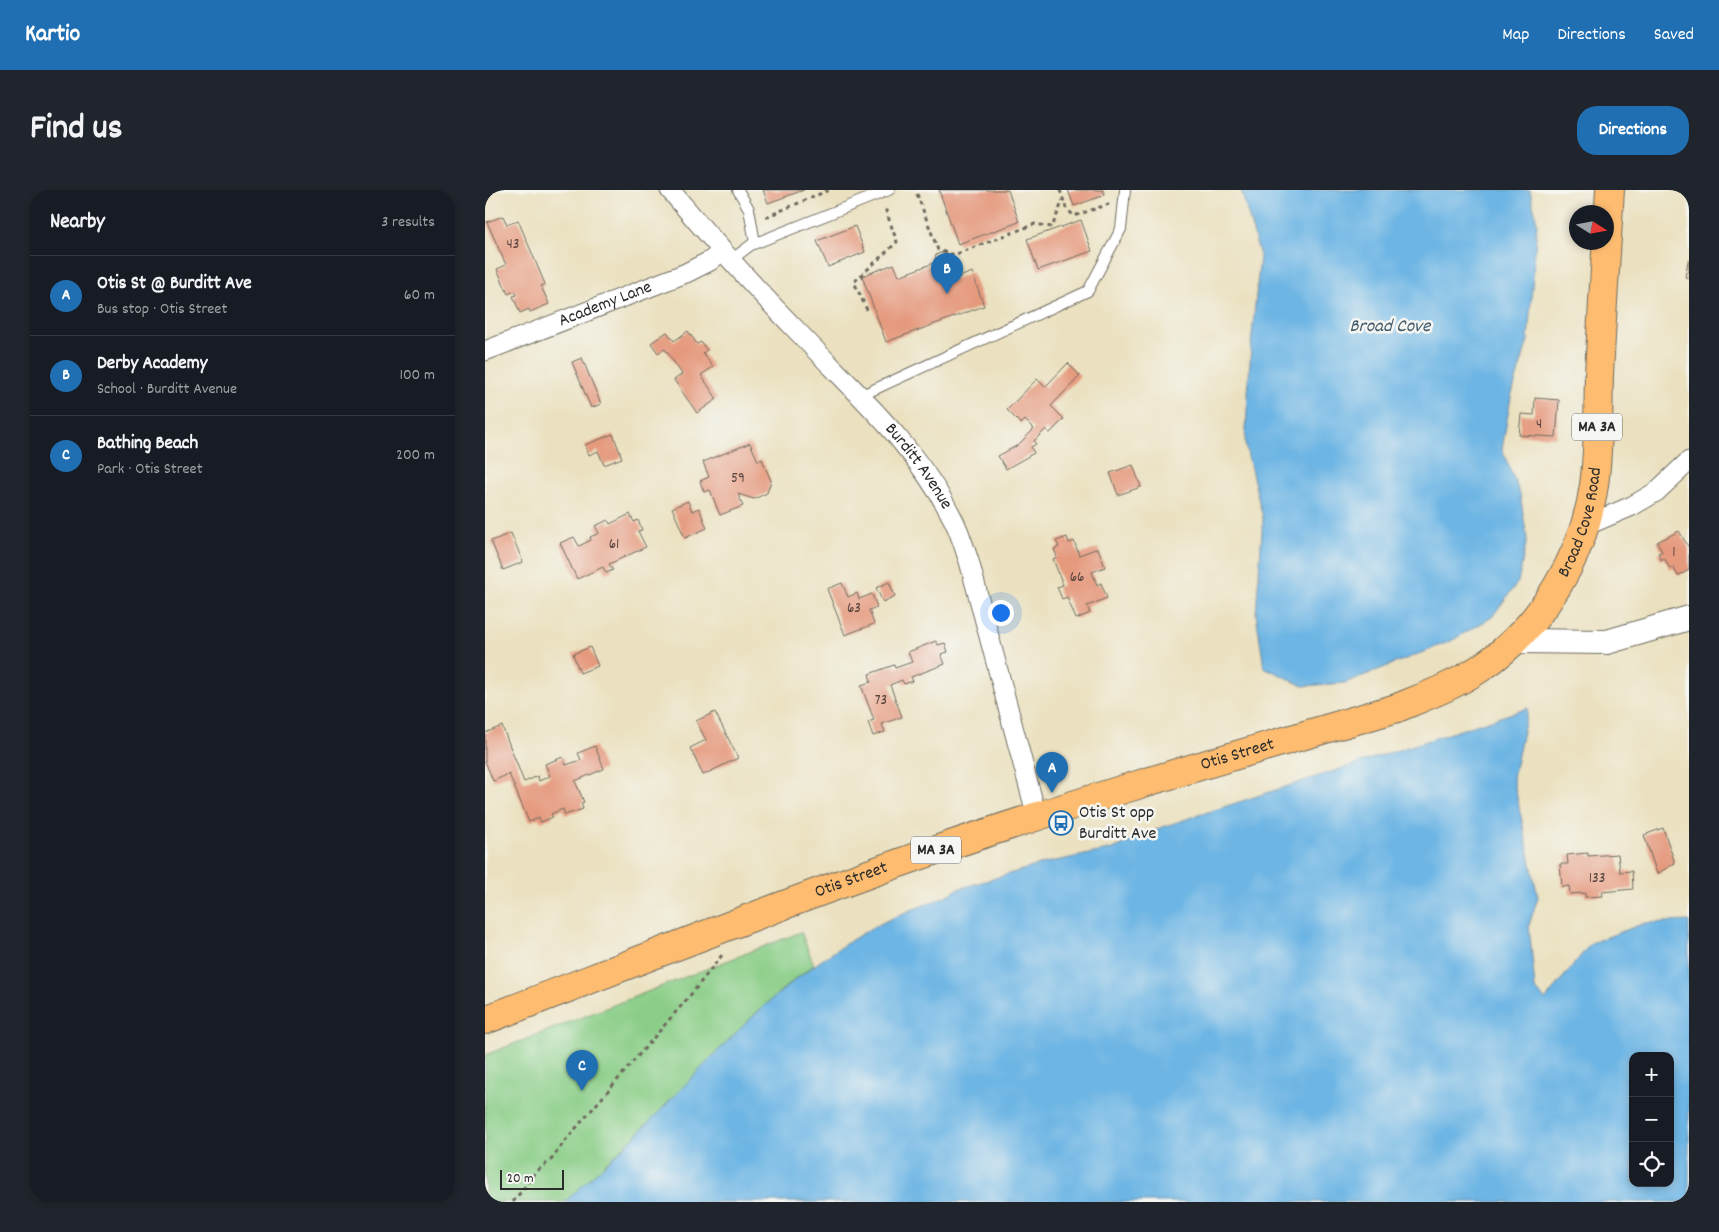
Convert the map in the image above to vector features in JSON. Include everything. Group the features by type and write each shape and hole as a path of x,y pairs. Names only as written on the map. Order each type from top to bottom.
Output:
{"main road":[{"name":"Broad Cove Road","path":"1397,708 1452,684 1482,667 1514,642 1547,602 1567,568 1585,526 1594,485 1610,190"},
{"name":"Otis Street","path":"485,1020 733,924 939,849 1037,817 1397,708"}],"street":[{"name":"Burditt Avenue","path":"669,190 726,256 899,438 932,483 954,520 969,561 1037,817"},
{"name":"Academy Lane","path":"485,351 686,272 710,260 726,256"},
{"path":"1585,526 1632,506 1657,492 1689,461"},
{"path":"1514,642 1607,642 1689,618"}],"lane":[{"path":"738,190 749,209 755,244"},
{"path":"726,256 885,192"},
{"path":"860,396 1088,291 1121,229 1124,194"}],"path":[{"path":"763,218 829,190"},
{"path":"1060,190 1066,208 1074,216 1124,194"},
{"path":"867,310 854,282 897,242 885,192"},
{"path":"917,194 938,250 954,255 1035,224 1052,227 1063,200"},
{"path":"513,1202 536,1172 552,1159 564,1142 693,992 721,956 733,924"}],"green space":[{"path":"801,932 814,965 754,1015 657,1115 565,1202 485,1202 485,1055"}],"water":[{"name":"Broad Cove","path":"1241,190 1530,190 1537,223 1528,340 1511,397 1502,449 1520,494 1527,539 1518,582 1492,617 1451,641 1345,683 1303,686 1264,667 1256,614 1263,518 1245,444 1251,345 1260,256"},
{"path":"1528,708 1513,778 1538,897 1529,925 1535,988 1545,1000 1591,943 1645,923 1689,921 1689,1202 565,1202 636,1136 753,1017 793,981 845,944 888,920 937,900 958,889 1046,863 1113,849 1162,827"}],"building":[{"path":"763,190 804,190 768,203"},
{"path":"939,190 1008,190 1019,222 958,244"},
{"path":"1068,190 1103,190 1105,195 1074,206"},
{"path":"503,216 507,225 518,220 545,284 541,286 549,304 530,312 529,309 520,313 513,296 517,295 515,291 508,294 497,269 506,265 487,222"},
{"path":"1081,220 1092,251 1038,270 1027,239"},
{"path":"855,226 865,252 828,267 817,241"},
{"path":"940,253 949,255 952,260 952,265 948,270 952,280 972,272 984,306 886,342 862,276 894,264 899,276 934,263 936,255"},
{"path":"1689,261 1689,278 1685,277"},
{"path":"688,331 697,344 701,342 707,350 703,353 713,367 701,375 717,399 697,413 674,380 682,374 665,349 658,353 651,343 667,332 674,341"},
{"path":"582,358 601,404 591,408 572,362"},
{"path":"1068,363 1080,376 1051,406 1064,419 1050,433 1046,429 1034,441 1036,444 1031,447 1034,453 1006,469 998,456 1018,445 1034,429 1025,420 1021,424 1007,410 1037,379 1045,387"},
{"path":"1535,398 1559,400 1556,437 1519,435 1521,414 1534,415"},
{"path":"613,434 622,458 604,465 598,451 589,455 585,445"},
{"path":"750,443 758,461 762,459 771,481 767,493 754,499 738,494 743,506 720,515 710,490 704,492 700,481 709,477 703,462"},
{"path":"1133,465 1141,487 1118,495 1110,473"},
{"path":"688,501 692,511 699,508 707,528 685,538 672,508"},
{"path":"630,514 634,522 638,520 642,530 638,531 646,547 609,564 613,570 606,573 603,567 577,579 560,543 574,537 579,546 591,540 590,537 599,533 595,526 608,520 610,524"},
{"path":"1679,531 1689,548 1689,570 1678,576 1673,567 1670,569 1664,558 1661,560 1658,553 1662,552 1657,542"},
{"path":"511,533 523,562 503,570 491,541"},
{"path":"1067,537 1069,543 1074,541 1079,555 1098,548 1105,567 1092,572 1097,585 1101,583 1107,598 1087,606 1090,613 1076,619 1067,597 1062,599 1057,587 1063,585 1053,559 1057,557 1054,549 1059,547 1056,541"},
{"path":"889,582 895,596 883,602 876,588"},
{"path":"842,583 848,597 857,593 859,599 872,594 877,607 869,610 874,624 845,635 827,589"},
{"path":"936,641 938,645 945,643 948,652 941,654 945,664 911,677 913,681 904,684 902,680 890,685 902,717 882,724 885,732 873,736 868,722 874,720 861,685 871,682 869,674 894,665 895,668 912,662 908,652"},
{"path":"590,647 598,666 580,673 573,654"},
{"path":"715,712 738,758 703,775 690,748 706,740 696,721"},
{"path":"502,726 524,782 538,776 539,781 550,776 545,764 563,757 566,765 581,760 578,753 595,746 604,769 575,781 584,802 581,803 583,809 565,815 563,809 551,814 553,817 541,822 539,818 529,822 509,774 493,781 485,761 485,733"},
{"path":"1663,828 1675,863 1657,874 1644,835"},
{"path":"1588,853 1588,856 1618,854 1620,872 1632,871 1633,889 1602,892 1603,896 1585,897 1585,893 1570,894 1569,886 1562,887 1560,864 1568,864 1567,855"}],"place":[{"name":"Derby Academy","path":"947,294"},
{"name":"Otis St @ Burditt Ave","path":"1052,793"},
{"name":"Otis St opp Burditt Ave","path":"1061,823"},
{"name":"Bathing Beach","path":"582,1091"}]}
